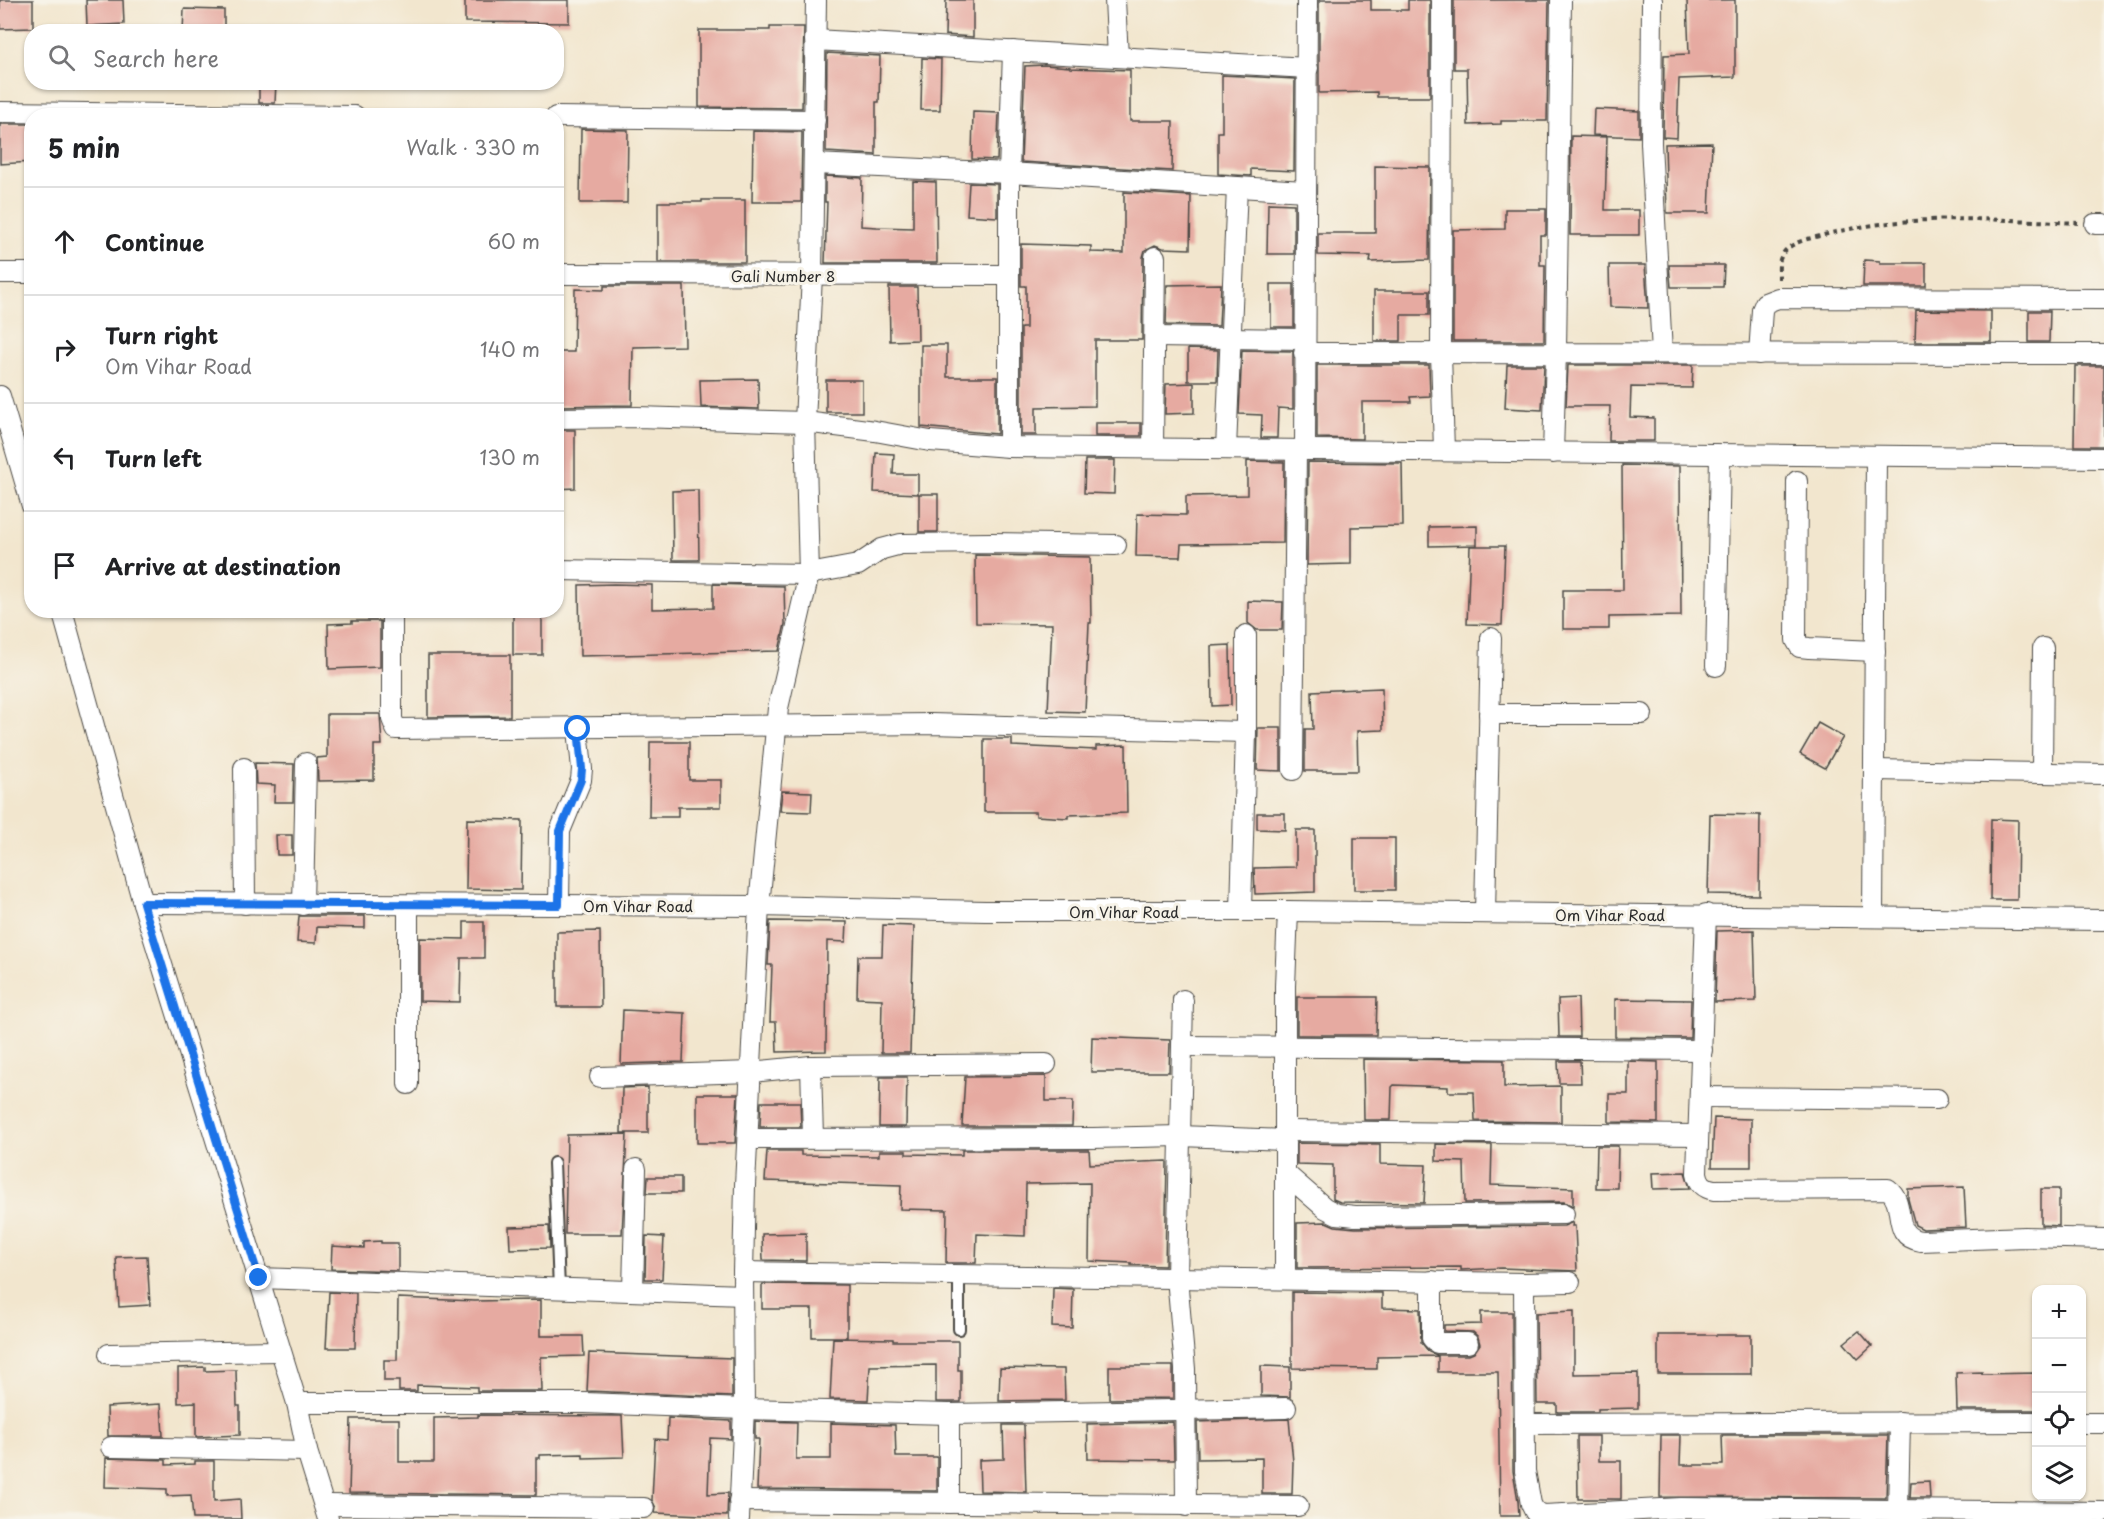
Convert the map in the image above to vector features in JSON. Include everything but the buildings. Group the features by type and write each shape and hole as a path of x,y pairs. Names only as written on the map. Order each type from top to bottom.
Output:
{"street":[{"path":"816,0 813,275 805,422 809,573 782,686 775,726 759,906 743,1272 744,1409 739,1510 899,1511 949,1503 1298,1506"},
{"path":"1115,0 1118,57"},
{"path":"1293,770 1300,450 1305,346 1307,0"},
{"path":"1442,0 1444,451"},
{"path":"1553,453 1561,0"},
{"path":"1652,0 1651,143 1662,353"},
{"path":"816,40 1308,68"},
{"path":"1009,447 1009,173 1013,51"},
{"path":"0,112 24,112"},
{"path":"564,117 816,120"},
{"path":"815,164 1305,191"},
{"path":"1226,449 1237,187"},
{"path":"1153,448 1155,257"},
{"path":"0,273 24,273"},
{"name":"Gali Number 8","path":"564,274 1009,275"},
{"path":"1759,354 1762,310 1765,303 1778,298 2104,299"},
{"path":"1155,337 1230,339 1305,346 1442,353 2104,354"},
{"path":"0,396 24,474"},
{"path":"564,418 637,417 805,422 930,441 1009,447 2104,458"},
{"path":"1716,666 1720,455"},
{"path":"1873,917 1876,456"},
{"path":"1797,481 1796,640 1800,647 1875,651"},
{"path":"564,570 809,573 858,565 882,549 901,544 1116,545"},
{"path":"64,618 143,903 297,1403 307,1450 327,1512 644,1508"},
{"path":"392,618 392,719 396,729 931,724 1246,732"},
{"path":"1241,910 1246,635"},
{"path":"1485,913 1491,638"},
{"path":"2042,772 2043,648"},
{"path":"1489,714 1642,714"},
{"path":"559,905 560,831 581,780 578,729"},
{"path":"303,905 306,763"},
{"path":"244,768 245,904"},
{"path":"1874,770 2104,774"},
{"name":"Om Vihar Road","path":"143,903 759,906 985,912 1241,910 1706,914 2104,920"},
{"path":"408,905 408,1084"},
{"path":"1285,1279 1284,986 1287,911"},
{"path":"1706,914 1697,1173 1699,1182 1707,1189 1888,1189 1895,1197 1906,1236 1921,1241 2025,1237 2104,1239"},
{"path":"1183,1000 1177,1277 1185,1369 1186,1506"},
{"path":"1182,1046 1702,1050"},
{"path":"600,1077 751,1072 811,1066 1046,1064"},
{"path":"811,1066 813,1138"},
{"path":"1700,1097 1937,1099"},
{"path":"748,1139 1698,1135"},
{"path":"633,1291 636,1169"},
{"path":"1286,1174 1325,1208 1337,1215 1564,1215"},
{"path":"743,1272 1570,1282"},
{"path":"259,1278 743,1295"},
{"path":"1432,1281 1432,1338 1437,1343 1468,1342"},
{"path":"1524,1283 1526,1471 1531,1504 1535,1512 1544,1515 1898,1510 2104,1512"},
{"path":"109,1354 280,1351"},
{"path":"297,1403 585,1403 949,1414 1286,1408"},
{"path":"949,1414 949,1503"},
{"path":"1898,1510 1900,1422"},
{"path":"1524,1424 2032,1422"},
{"path":"2086,1423 2104,1423"},
{"path":"111,1447 307,1450"}],"lane":[{"path":"554,1163 559,1288"},
{"path":"959,1275 959,1329"}],"path":[{"path":"1778,298 1780,257 1790,246 1802,240 1850,228 1890,222 1975,218 2099,224"}],"route":[{"path":"259,1278 143,903 559,905 560,831 581,780 578,729"}]}
